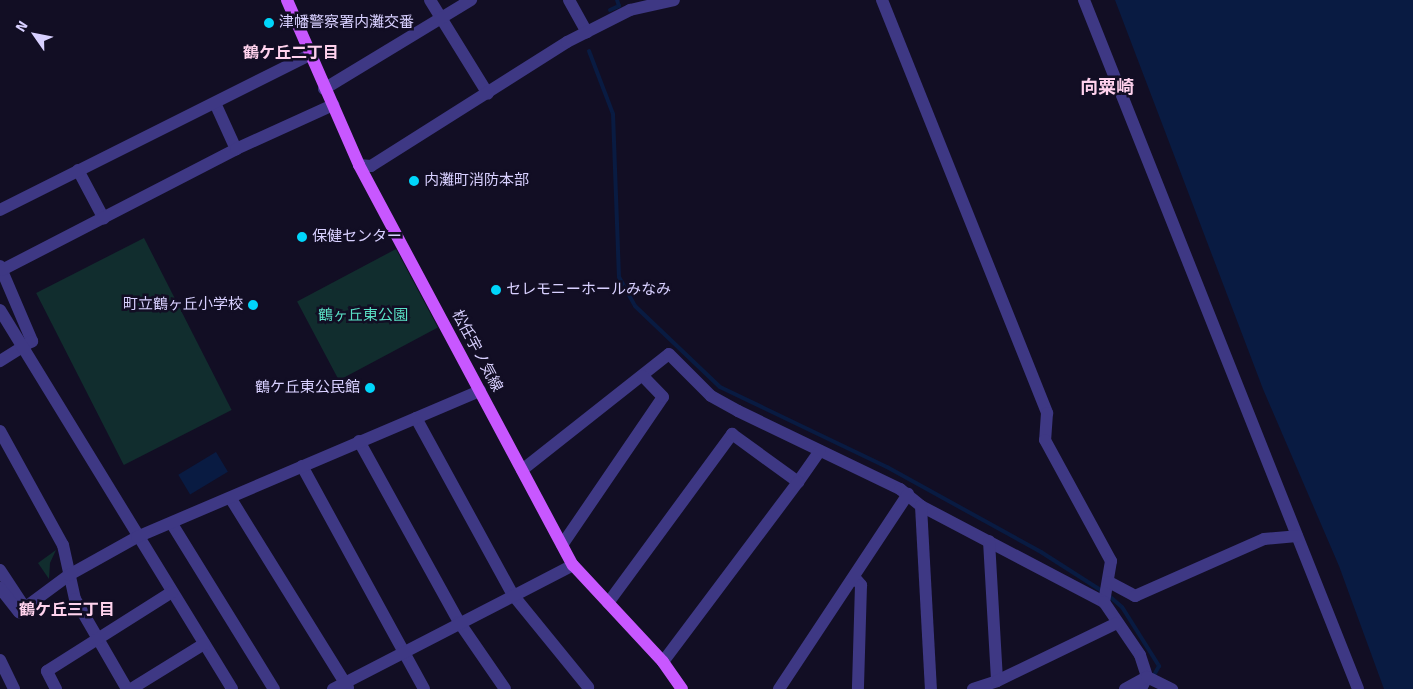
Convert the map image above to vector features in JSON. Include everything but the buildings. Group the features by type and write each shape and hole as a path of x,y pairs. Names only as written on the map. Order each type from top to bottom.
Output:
{"main road":[{"name":"松任宇ノ気線","path":"289,1 324,89 359,165 573,565 663,662 682,689"}],"street":[{"path":"430,0 488,94"},
{"path":"324,89 471,0"},
{"path":"569,0 587,32"},
{"path":"359,165 371,166 587,32 630,10 674,0"},
{"path":"882,0 1047,413 1045,440 1111,561 1107,593 1117,623 1140,655 1149,682"},
{"path":"1084,0 1358,689"},
{"path":"0,210 310,56"},
{"path":"215,103 236,149"},
{"path":"0,361 32,341 1,268 104,219 236,149 333,105"},
{"path":"78,170 104,219"},
{"path":"0,310 137,537 232,689"},
{"path":"522,470 669,354 712,396 745,415 908,494 920,506 989,542 1107,593 1135,596 1264,539 1297,536"},
{"path":"562,545 663,397 643,376"},
{"path":"0,588 19,612 68,575 137,537 230,500 359,441 480,392"},
{"path":"608,603 745,415"},
{"path":"416,418 512,595 587,688"},
{"path":"0,431 63,545 68,575 75,599 97,640 129,689 204,644"},
{"path":"732,434 798,482"},
{"path":"359,441 459,622 505,689"},
{"path":"663,662 820,452"},
{"path":"302,466 424,689"},
{"path":"781,689 908,494"},
{"path":"230,500 347,686"},
{"path":"920,506 931,689"},
{"path":"172,524 274,689"},
{"path":"989,542 997,681"},
{"path":"332,689 347,686 404,651 573,565"},
{"path":"0,570 25,608"},
{"path":"854,576 861,585 858,689"},
{"path":"56,689 47,671 172,592"},
{"path":"973,689 997,681 1117,623"},
{"path":"0,660 14,689"},
{"path":"1125,689 1149,682 1172,689"}],"green space":[{"path":"144,238 232,410 124,465 36,293"},
{"name":"鶴ヶ丘東公園","path":"396,249 438,328 339,380 297,302"},
{"path":"56,550 50,563 49,579 38,563"}],"water":[{"path":"1115,0 1413,0 1413,689 1384,689 1339,566 1263,389"},
{"path":"216,452 228,472 190,494 178,475"}],"waterway":[{"path":"610,10 619,6 617,0"},
{"path":"589,51 613,114 619,277 635,306 720,387 887,467 1041,552 1102,591"},
{"path":"1108,595 1122,607 1159,666 1153,677"}],"place":[{"name":"津幡警察署内灘交番","path":"269,23"},
{"name":"内灘町消防本部","path":"414,181"},
{"name":"保健センター","path":"302,237"},
{"name":"セレモニーホールみなみ","path":"496,290"},
{"name":"町立鶴ヶ丘小学校","path":"253,305"},
{"name":"鶴ケ丘東公民館","path":"370,388"}],"district":[{"name":"鶴ケ丘二丁目","path":"291,53"},
{"name":"向粟崎","path":"1107,87"},
{"name":"鶴ケ丘三丁目","path":"67,610"}]}
